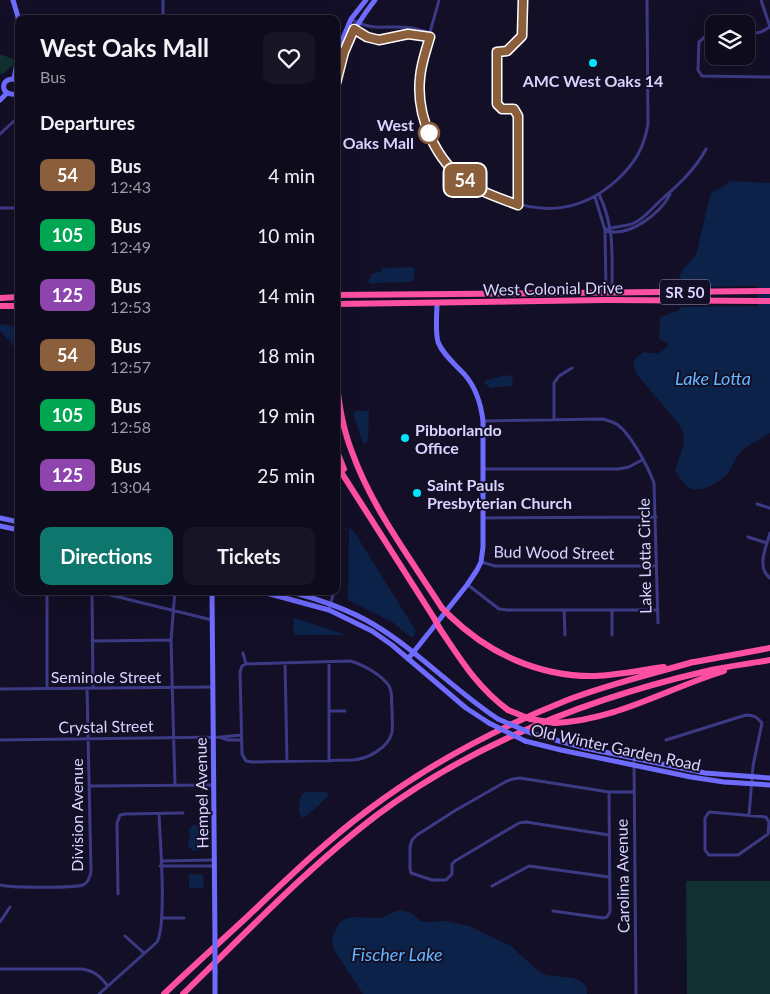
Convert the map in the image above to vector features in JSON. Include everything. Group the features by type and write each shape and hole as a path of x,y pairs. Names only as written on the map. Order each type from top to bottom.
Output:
{"highway":[{"name":"West Colonial Drive","path":"340,304 437,303 770,291"},
{"name":"West Colonial Drive","path":"340,295 609,296 770,301"},
{"path":"423,303 436,295"},
{"path":"437,303 449,295"},
{"path":"0,298 15,297"},
{"path":"0,306 15,306"},
{"path":"340,411 345,432 362,476 383,516 442,608 473,637 493,650 512,660 552,672 594,676 692,662 770,648"},
{"path":"340,459 350,484"},
{"path":"340,470 476,682 492,698 508,710 530,718 555,723 575,722 601,717 710,676 759,662"},
{"path":"184,994 276,903 324,859 378,815 452,767 505,739 582,707 645,687 709,670 770,660"},
{"path":"164,994 294,873 362,815 441,762 517,722 572,699 692,662"},
{"path":"170,994 188,973"}],"main road":[{"path":"12,0 17,15"},
{"path":"340,45 351,20 366,0"},
{"path":"340,66 354,29 375,0"},
{"path":"7,94 4,90 4,84 9,79 15,80"},
{"path":"0,100 7,94 15,94"},
{"path":"408,659 477,570 481,562 483,546 483,421 481,407 472,385 450,360 439,343 437,303"},
{"path":"0,518 15,521"},
{"path":"0,526 15,529"},
{"name":"Hempel Avenue","path":"212,595 215,994"},
{"name":"Old Winter Garden Road","path":"274,595 329,610 372,631 466,708 489,723 525,741 700,779 770,785"},
{"name":"Old Winter Garden Road","path":"301,595 331,604 374,625 481,708 498,719 533,734 559,742 705,773 770,778"}],"street":[{"path":"162,0 163,15"},
{"path":"438,0 420,78 421,106 432,140 441,156 453,171 470,184 494,196 535,209 554,209 595,197 607,189 633,164 641,151 646,138 648,108 647,0"},
{"path":"755,33 770,27 761,0"},
{"path":"351,20 372,28 410,28 430,35"},
{"path":"348,26 367,37 379,40 408,34 430,35"},
{"path":"705,37 699,42 698,70 702,76 770,77"},
{"path":"0,134 15,120"},
{"path":"605,230 611,233 628,230 642,224 663,204 697,164 706,149"},
{"path":"599,194 606,209 611,228 609,296"},
{"path":"605,230 635,222 670,194"},
{"path":"595,197 605,230 609,296"},
{"path":"0,208 15,208"},
{"path":"554,420 554,383 559,376 572,368"},
{"name":"Lake Lotta Circle","path":"483,421 603,419 619,426 628,436 654,483 658,623"},
{"path":"483,470 618,469 629,467 642,460"},
{"path":"757,504 770,508"},
{"path":"483,518 656,517"},
{"path":"770,533 763,557 763,567 770,578"},
{"path":"748,537 767,543"},
{"name":"Bud Wood Street","path":"481,562 495,566 656,566"},
{"path":"467,585 499,609 657,610"},
{"path":"47,595 47,688"},
{"path":"93,595 93,688"},
{"path":"109,595 212,620"},
{"path":"174,595 172,611 172,640 175,786"},
{"path":"329,610 333,595"},
{"path":"564,610 565,635"},
{"path":"612,610 612,635"},
{"path":"92,641 172,640"},
{"path":"243,654 246,664"},
{"path":"329,662 329,761"},
{"path":"285,663 287,761"},
{"path":"285,663 357,663 385,680 391,691 392,732 384,745 360,760 246,761 242,754 241,740 240,672 242,666 246,664 285,663"},
{"name":"Seminole Street","path":"0,689 212,687"},
{"name":"Division Avenue","path":"0,885 13,887 77,886 87,882 91,872 87,688"},
{"path":"329,711 346,712"},
{"path":"666,740 716,723 746,715 754,715 762,723 752,777 749,815"},
{"path":"221,737 241,735"},
{"path":"221,737 228,740 241,740"},
{"name":"Crystal Street","path":"0,740 221,737"},
{"name":"Carolina Avenue","path":"634,759 636,994"},
{"path":"609,835 526,822 519,823 454,861 452,864 452,874 446,880 432,880 415,875 411,873 410,869 410,847 412,840 417,835 456,810 513,779 609,792 634,792"},
{"path":"89,786 213,785"},
{"path":"553,911 603,918 608,917 610,912 609,792"},
{"path":"714,812 749,815 762,816 768,819 769,831 766,836 738,854 712,856 706,853 706,814 714,812"},
{"path":"118,894 117,819 120,815 183,813"},
{"path":"99,994 156,942 160,936 162,918 158,814"},
{"path":"161,861 214,863"},
{"path":"160,866 214,863"},
{"path":"492,886 529,866 609,876"},
{"path":"0,922 10,908"},
{"path":"162,918 184,918"},
{"path":"126,936 144,953"},
{"path":"0,970 82,969 92,971 107,985"}],"green space":[{"path":"0,54 15,60 15,65 0,74"},
{"path":"686,881 770,881 770,994 687,994"}],"water":[{"name":"Lake Lotta","path":"731,181 770,183 770,433 740,452 728,473 720,480 703,489 692,489 687,486 675,470 684,444 683,432 678,423 639,377 634,363 644,352 658,353 666,348 668,344 659,339 660,317 677,311 681,307 758,306 757,286 692,287 685,286 686,282 679,277 684,268 696,255 710,196"},
{"path":"412,267 415,269 414,281 371,284 368,282 372,274 380,272 383,268"},
{"path":"0,324 15,326 15,349 10,341 0,331"},
{"path":"508,375 512,377 513,384 511,386 491,388 484,383 486,380"},
{"path":"356,411 369,411 368,439 366,444 363,443 353,414"},
{"path":"349,528 353,530 416,631 414,636 411,637 392,622 348,600"},
{"path":"294,618 345,635 295,635 293,629"},
{"path":"305,792 327,792 329,795 303,818 299,813 299,804 301,796"},
{"path":"193,825 202,826 202,850 194,851 188,846 190,833 188,830"},
{"path":"190,874 203,875 204,888 189,888"},
{"name":"Fischer Lake","path":"399,910 409,912 421,921 445,921 469,926 511,946 537,970 546,975 573,978 581,981 587,988 587,994 363,994 334,950 332,938 339,923 344,919 353,917 381,918"}],"bus line":[{"name":"54","path":"340,66 347,42 354,29 367,37 379,40 408,34 430,37 422,65 420,92 421,106 432,140 441,156 453,171 470,184 518,205 518,116 516,110 511,108 502,109 497,104 497,52 507,51 522,36 523,0"}],"place":[{"name":"AMC West Oaks 14","path":"593,63"},
{"name":"West Oaks Mall","path":"429,133"},
{"name":"Pibborlando Office","path":"405,438"},
{"name":"Saint Pauls Presbyterian Church","path":"417,493"}]}
